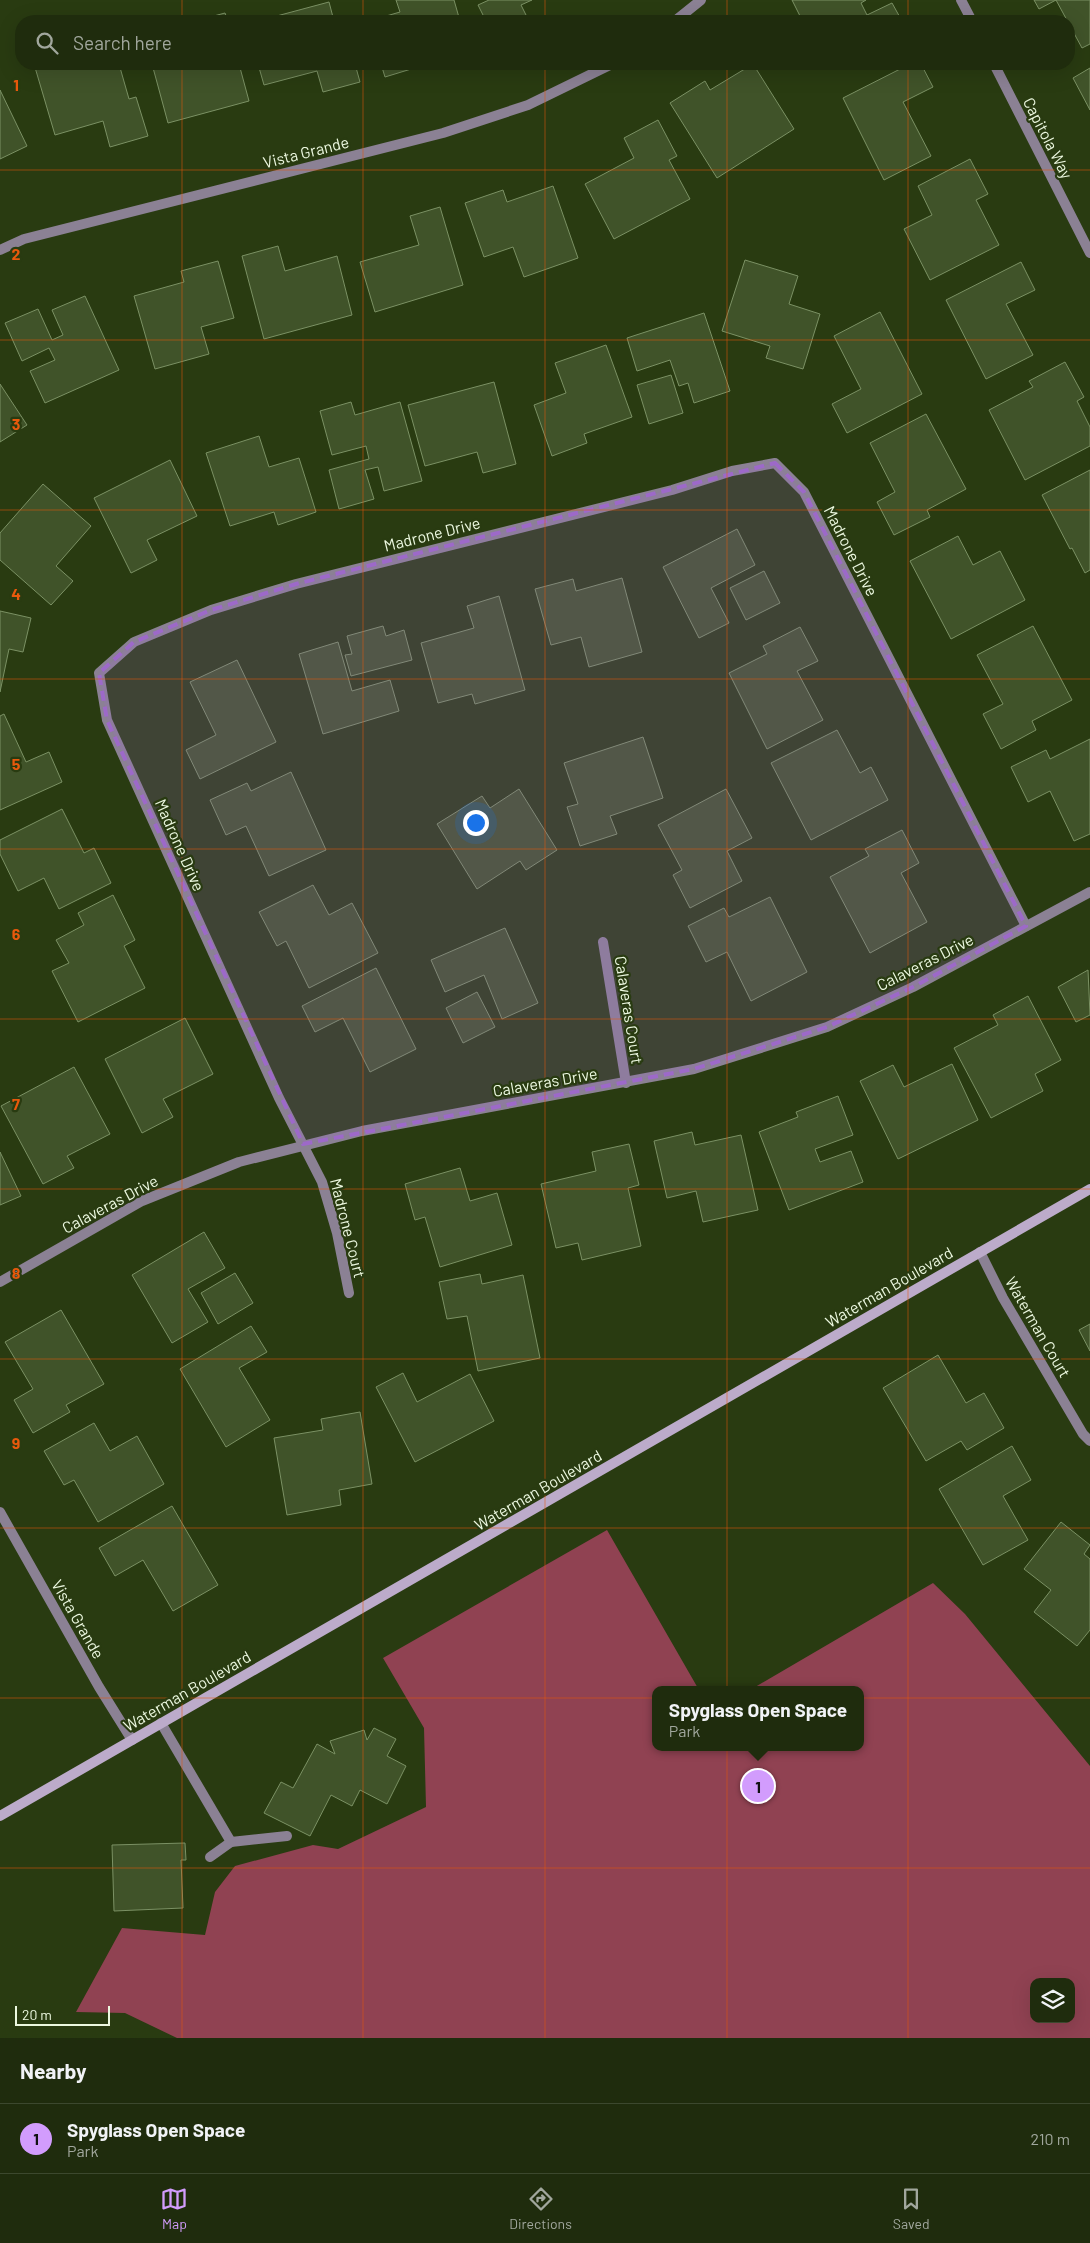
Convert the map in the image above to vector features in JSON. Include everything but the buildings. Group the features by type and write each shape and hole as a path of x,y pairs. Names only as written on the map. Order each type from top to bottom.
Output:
{"main road":[{"name":"Waterman Boulevard","path":"0,1816 1090,1189"}],"street":[{"path":"682,15 701,0"},
{"path":"961,0 969,15"},
{"name":"Vista Grande","path":"0,250 24,239 444,133 528,105 600,70"},
{"name":"Capitola Way","path":"997,70 1090,253"},
{"name":"Madrone Drive","path":"303,1144 279,1098 107,720 100,672 134,642 211,610 268,593 672,490 732,471 775,463 804,492 1026,926"},
{"name":"Calaveras Drive","path":"0,1282 142,1201 239,1162 303,1144 468,1110 626,1083 694,1069 827,1027 914,987 1090,892"},
{"name":"Calaveras Court","path":"604,942 626,1083"},
{"name":"Madrone Court","path":"303,1144 322,1182 337,1233 349,1293"},
{"name":"Waterman Court","path":"980,1252 1003,1298 1073,1418 1090,1441"},
{"name":"Vista Grande","path":"0,1512 99,1687 132,1740"},
{"path":"161,1723 231,1842"},
{"path":"210,1857 231,1842 288,1836"}],"highlighted area":[{"path":"775,463 804,492 1026,926 913,987 827,1027 694,1069 303,1144 107,720 99,673 134,642 211,610 296,584"}],"shaded area":[{"path":"607,1530 697,1686 652,1686 652,1751 864,1751 864,1686 757,1686 933,1583 965,1614 1090,1766 1090,2038 177,2038 125,2013 76,2012 122,1928 205,1935 215,1892 235,1866 313,1845 338,1849 426,1807 424,1728 383,1658"}],"place":[{"name":"Spyglass Open Space","path":"758,1786"}]}
